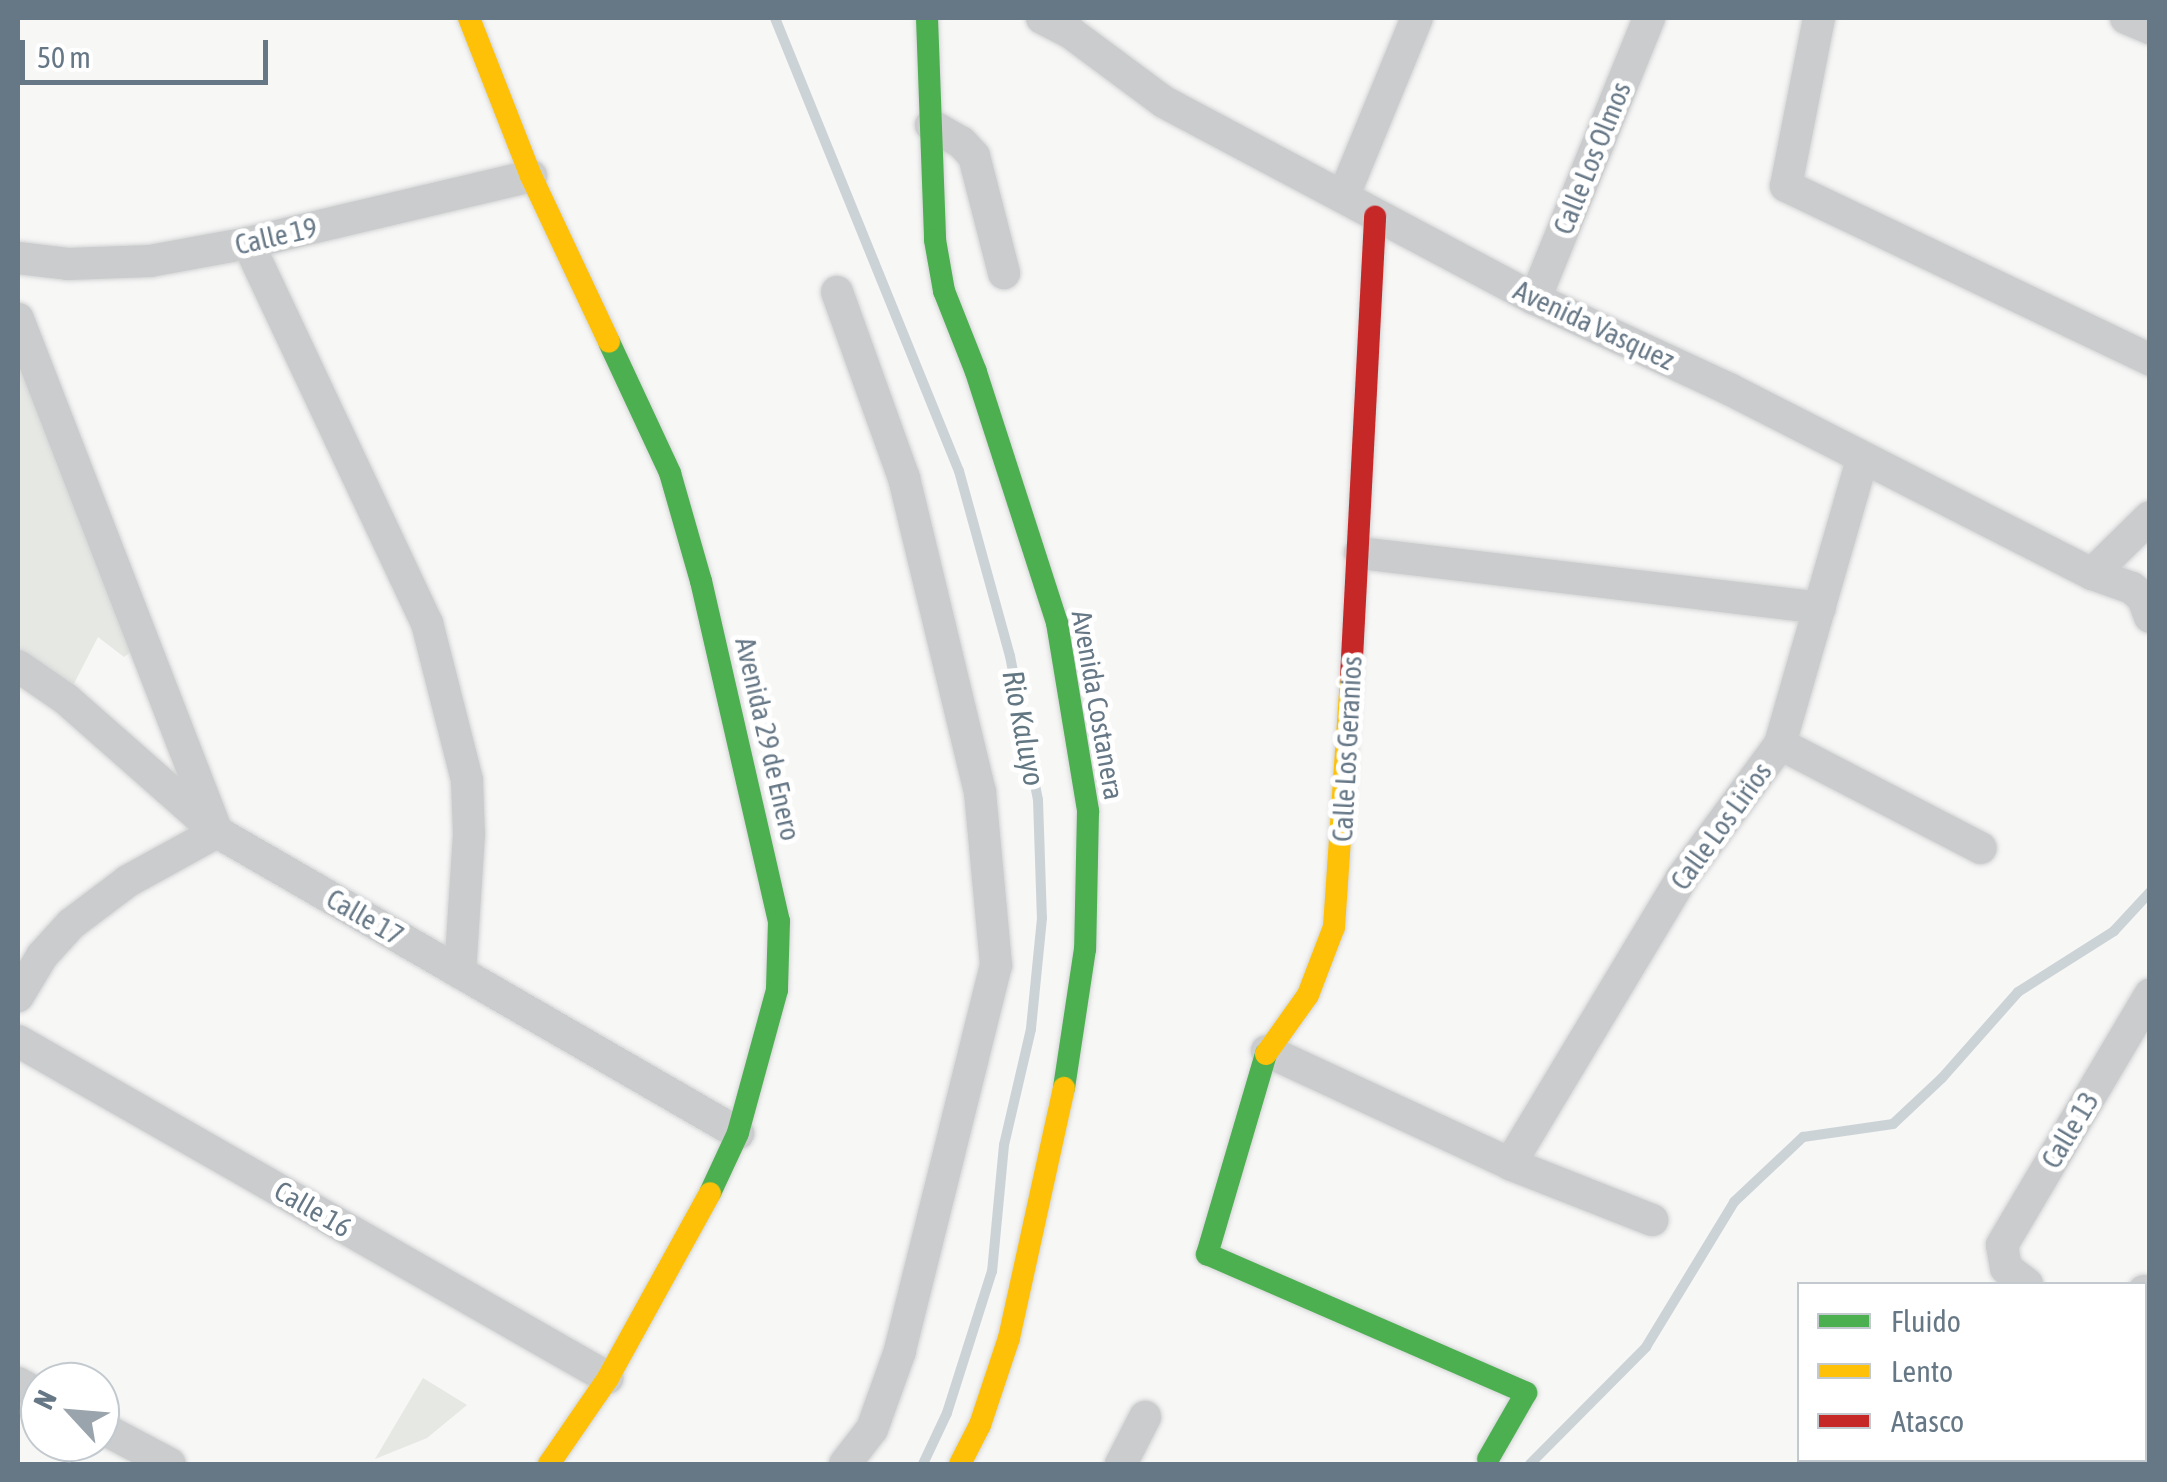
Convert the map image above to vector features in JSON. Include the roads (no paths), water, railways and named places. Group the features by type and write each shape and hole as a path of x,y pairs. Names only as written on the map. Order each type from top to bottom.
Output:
{"street":[{"name":"Avenida 29 de Enero","path":"469,18 531,176 670,472 701,581 779,921 778,990 738,1133 719,1176 608,1378 548,1464"},
{"name":"Avenida Costanera","path":"927,18 935,240 944,291 976,372 1056,623 1069,678 1088,811 1084,949 1060,1105 1008,1338 980,1424 960,1464"},
{"name":"Avenida Vasquez","path":"1042,18 1071,33 1164,102 1344,195 1375,217 1729,389 2092,574 2132,588 2142,598 2150,617"},
{"path":"1344,195 1416,18"},
{"name":"Calle Los Olmos","path":"1535,298 1649,18"},
{"path":"1819,18 1786,186 2150,360"},
{"path":"2126,18 2150,28"},
{"path":"931,125 960,142 974,156 1004,272"},
{"name":"Calle 19","path":"18,258 68,264 150,261 248,243 531,176"},
{"name":"Calle Los Geranios","path":"1375,217 1360,553 1334,928 1308,995 1267,1052 1208,1254 1526,1393 1488,1459"},
{"path":"248,243 427,623 467,780 460,972"},
{"path":"837,292 904,478 975,774 996,965 900,1351 872,1429 845,1464"},
{"path":"18,319 217,832 128,881 71,924 42,956 18,996"},
{"name":"Calle Los Lirios","path":"1510,1164 1681,879 1780,744 1862,459"},
{"path":"2092,574 2150,517"},
{"path":"1360,553 1820,608"},
{"name":"Calle 17","path":"18,666 66,700 217,832 738,1133"},
{"path":"1780,744 1982,848"},
{"name":"Calle 13","path":"2017,1276 2002,1244 2150,995"},
{"name":"Calle 16","path":"18,1042 608,1378"},
{"path":"1267,1052 1510,1164 1652,1220"},
{"path":"1121,1464 1146,1417"},
{"path":"120,1438 170,1464"}],"waterway":[{"name":"Rio Kaluyo","path":"775,18 959,471 1010,656 1038,800 1042,918 1031,1029 1004,1145 992,1271 947,1413 923,1464"},
{"path":"1530,1464 1646,1347 1734,1202 1803,1137 1893,1124 1942,1078 2018,992 2114,931 2150,892"}]}
